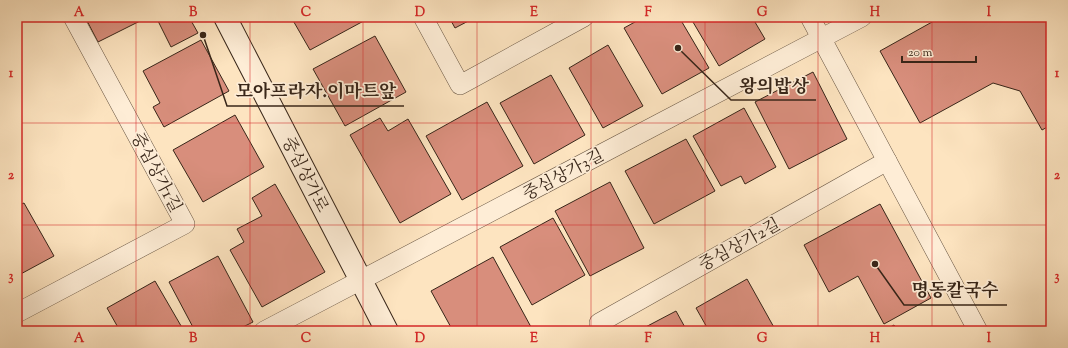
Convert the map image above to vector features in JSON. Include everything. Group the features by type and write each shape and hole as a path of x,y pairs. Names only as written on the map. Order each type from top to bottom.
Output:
{"street":[{"name":"중심상가1길","path":"17,313 185,224 73,17"},
{"name":"중심상가로","path":"225,17 387,331"},
{"path":"423,17 460,85 584,17"},
{"path":"810,17 978,331"},
{"name":"중심상가3길","path":"264,331 862,17"},
{"name":"중심상가2길","path":"603,331 599,323 887,161"}],"building":[{"path":"85,17 148,17 98,42"},
{"path":"156,17 189,17 198,33 171,47"},
{"path":"291,17 371,17 310,50"},
{"path":"449,17 476,17 455,28"},
{"path":"644,17 679,17 709,68 662,94 624,28"},
{"path":"690,17 752,17 765,39 719,66"},
{"path":"941,17 1051,17 1051,125 1042,130 1020,91 993,83 920,123 880,51"},
{"path":"375,36 406,92 345,126 313,69"},
{"path":"201,40 229,91 164,127 153,107 160,103 143,71"},
{"path":"608,45 643,106 603,128 569,68"},
{"path":"813,72 847,139 789,169 755,102"},
{"path":"551,75 585,135 534,164 500,103"},
{"path":"487,102 523,166 462,200 426,136"},
{"path":"744,108 776,167 745,184 741,176 721,186 693,136"},
{"path":"235,115 264,167 203,202 173,150"},
{"path":"380,118 388,131 408,119 451,194 400,223 350,135"},
{"path":"686,139 715,191 654,224 625,171"},
{"path":"610,182 644,248 590,276 555,211"},
{"path":"275,184 325,272 262,307 230,250 244,242 237,229 262,216 252,198"},
{"path":"24,203 54,256 17,276 17,206"},
{"path":"880,204 931,298 884,324 858,276 829,292 804,245"},
{"path":"553,218 585,275 532,305 500,247"},
{"path":"218,256 253,322 235,331 195,331 169,282"},
{"path":"493,257 531,327 524,331 453,331 431,291"},
{"path":"747,279 776,331 709,331 696,308"},
{"path":"155,281 184,331 120,331 107,308"},
{"path":"676,311 687,331 638,331"},
{"path":"1051,324 1051,331 1039,331 1039,330"},
{"path":"894,325 898,331 883,331"}],"place":[{"name":"모아프라자.이마트앞","path":"203,35"},
{"name":"왕의밥상","path":"678,48"},
{"name":"명동칼국수","path":"875,264"}]}
